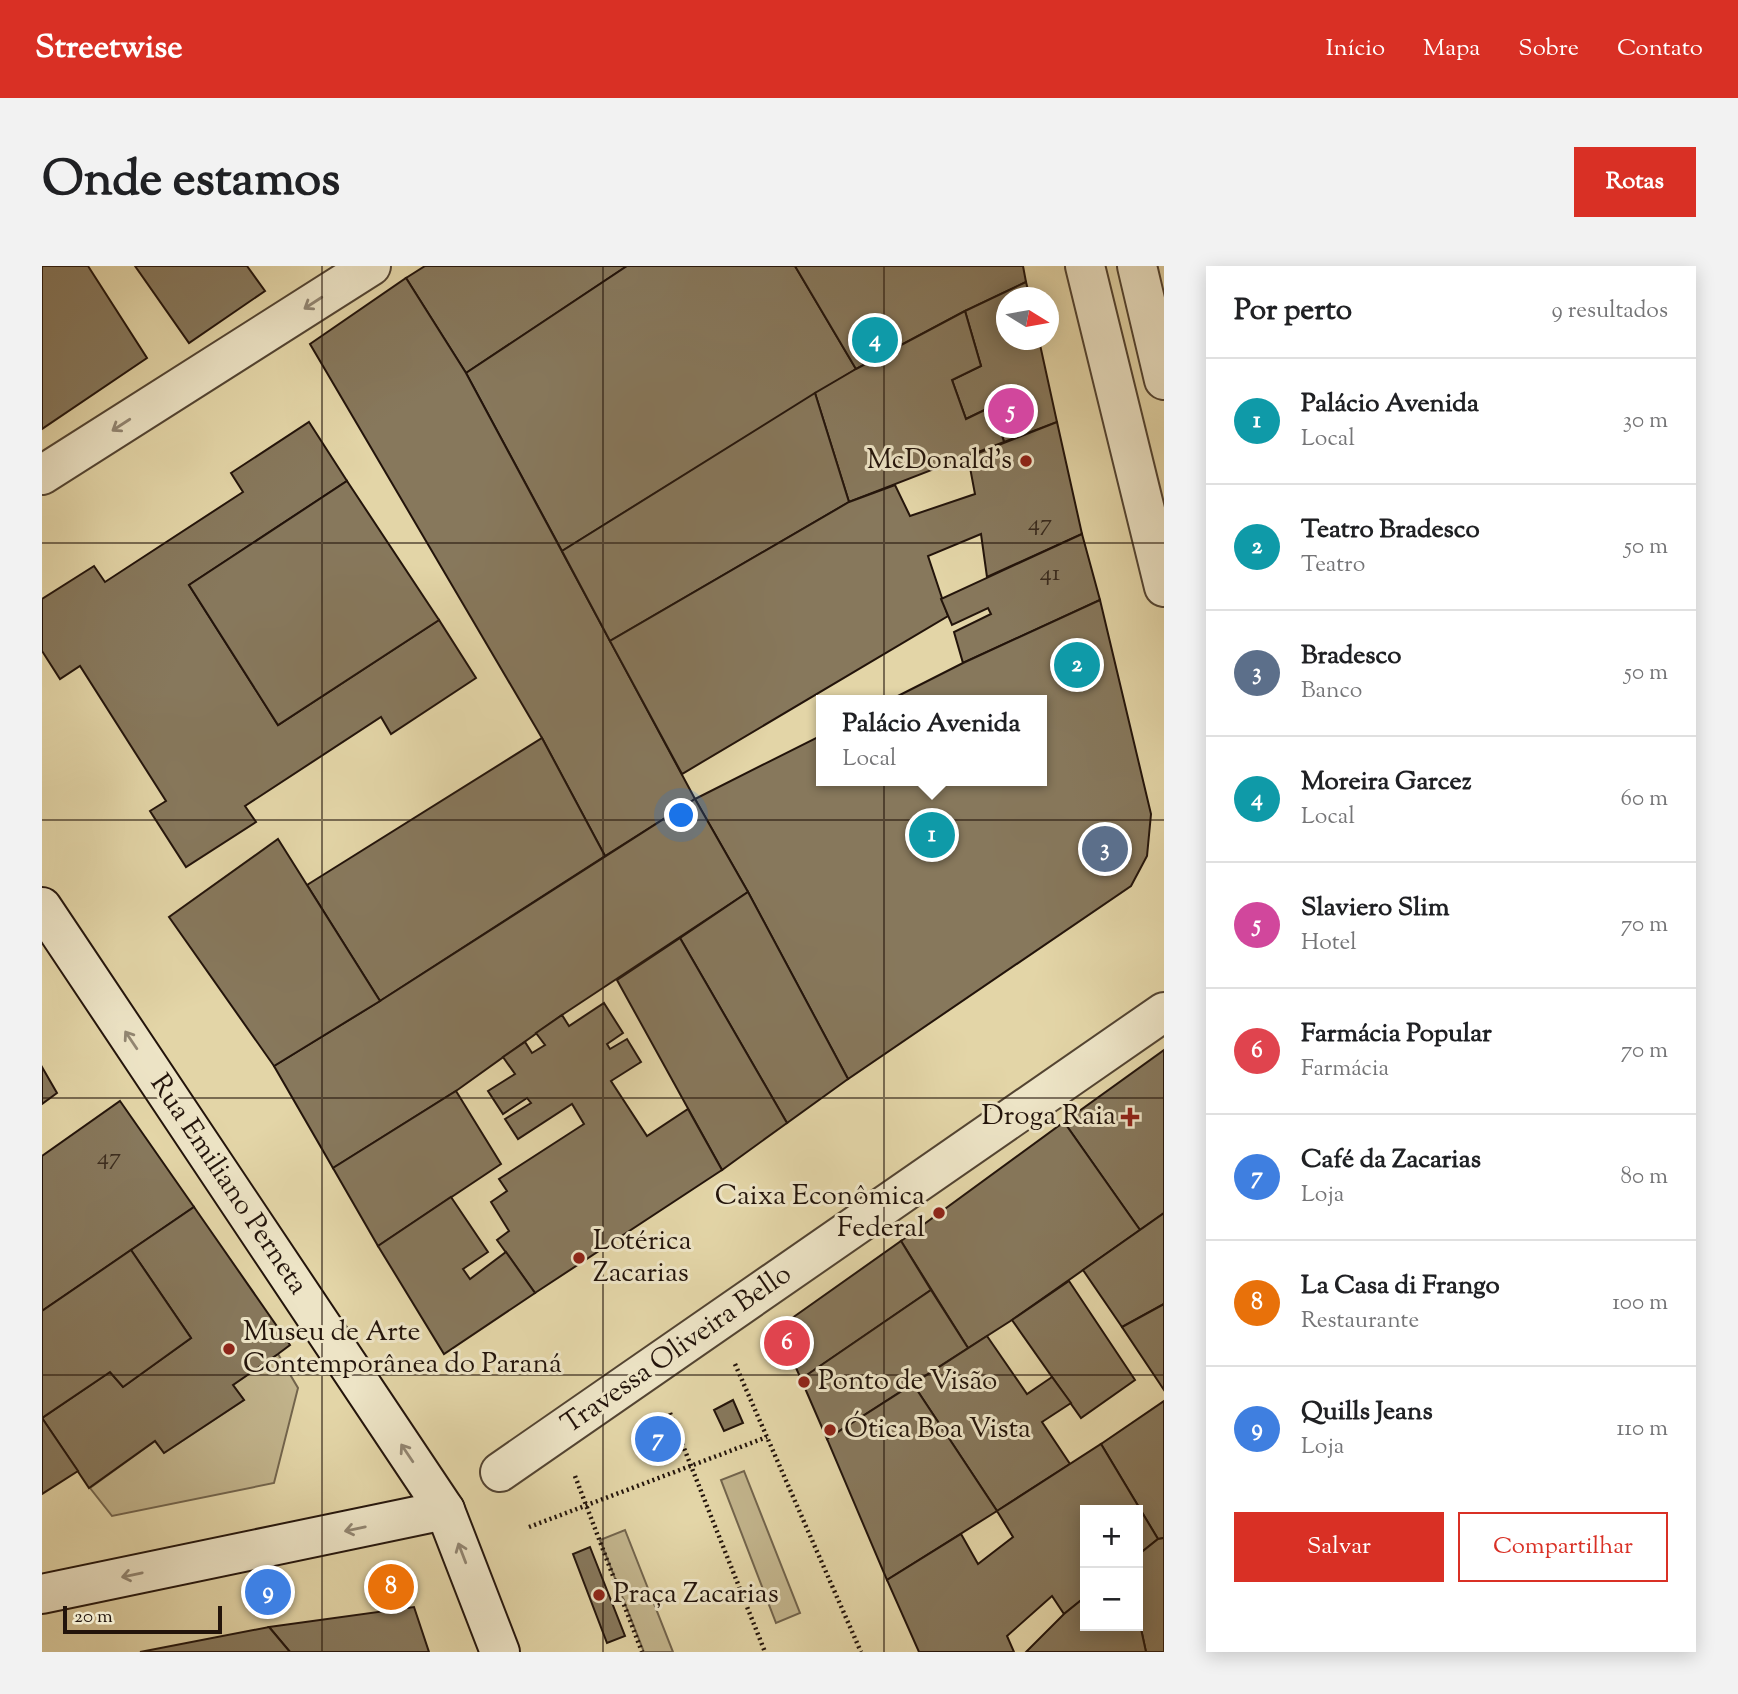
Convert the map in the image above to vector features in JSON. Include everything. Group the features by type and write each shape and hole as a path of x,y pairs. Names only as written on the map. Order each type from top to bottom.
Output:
{"street":[{"path":"42,475 371,266"},
{"path":"1085,266 1164,587"},
{"path":"1137,266 1164,380"},
{"name":"Rua Emiliano Perneta","path":"42,907 445,1510 500,1652"},
{"name":"Travessa Oliveira Bello","path":"500,1472 1164,1012"},
{"path":"42,1594 445,1510"}],"path":[{"path":"719,1320 733,1360 861,1652"},
{"path":"655,1365 668,1406 765,1652"},
{"path":"561,1430 572,1472 642,1652"},
{"path":"529,1527 767,1437"}],"shaded area":[{"path":"278,1354 298,1388 274,1483 112,1516 90,1488 155,1441 164,1453 244,1400 233,1385"},
{"path":"744,1471 800,1613 776,1623 721,1480"},
{"path":"625,1530 673,1652 644,1652 600,1540"}],"building":[{"path":"42,266 88,266 147,358 42,429"},
{"path":"135,266 247,266 265,291 189,343"},
{"path":"425,266 627,266 466,373 406,278"},
{"path":"627,266 795,266 856,369 562,551 466,373"},
{"path":"795,266 1023,266 1026,282 1015,287 996,287 996,296 856,369"},
{"path":"406,278 466,373 695,799 605,856 542,738 310,344"},
{"path":"996,296 996,350 1041,350 1057,422 1004,442 993,406 966,419 952,380 981,366 965,311"},
{"path":"965,311 981,366 952,380 966,419 993,406 1004,442 849,502 815,393"},
{"path":"815,393 849,502 610,641 562,551"},
{"path":"309,422 347,481 189,585 278,725 439,620 476,678 391,734 381,717 245,806 256,822 186,867 150,811 166,801 80,666 60,679 42,651 42,599 94,566 105,582 243,492 231,473"},
{"path":"1057,422 1082,534 987,577 981,534 928,556 948,616 682,774 610,641 849,502 895,485 910,516 975,494 968,457"},
{"path":"347,481 439,620 278,725 189,585"},
{"path":"1082,534 1100,600 963,663 954,632 991,614 988,608 952,625 941,599"},
{"path":"1100,600 1151,814 1147,856 1131,886 848,1079 695,799 816,738 816,786 1047,786 1047,695 900,695"},
{"path":"542,738 605,856 380,1001 307,885"},
{"path":"695,799 748,892 562,1015 456,1091 333,1168 274,1066"},
{"path":"278,839 380,1001 274,1066 169,917"},
{"path":"748,892 848,1079 787,1123 680,938"},
{"path":"680,938 787,1123 722,1170 617,980"},
{"path":"604,1003 623,1033 607,1044 610,1049 627,1039 641,1062 611,1081 647,1136 688,1109 722,1170 535,1293 497,1240 509,1231 491,1202 507,1191 499,1179 584,1124 572,1104 518,1139 505,1119 531,1103 527,1098 503,1114 488,1091 515,1074 503,1057 525,1042 532,1053 545,1045 536,1033 562,1015 569,1026"},
{"path":"1164,1050 1164,1213 1140,1230 1064,1122"},
{"path":"42,1067 57,1093 42,1104"},
{"path":"456,1091 501,1164 378,1246 333,1168"},
{"path":"120,1101 194,1207 42,1311 42,1156"},
{"path":"1064,1122 1140,1230 968,1348 901,1241"},
{"path":"451,1197 488,1252 463,1269 470,1279 506,1252 535,1293 444,1354 378,1246"},
{"name":"Museu de Arte Contemporânea do Paraná","path":"194,1207 290,1345 233,1385 244,1400 164,1453 155,1441 89,1488 42,1418 110,1372 123,1387 191,1338 131,1250"},
{"path":"1164,1213 1164,1304 1122,1327 1083,1270"},
{"path":"901,1241 931,1290 801,1379 778,1328"},
{"path":"131,1250 191,1338 123,1387 110,1372 42,1418 42,1311"},
{"path":"1069,1281 1135,1380 1081,1418 1012,1320"},
{"path":"931,1290 968,1348 827,1439 801,1379"},
{"path":"1164,1304 1164,1390 1122,1327"},
{"path":"987,1336 1027,1394 1052,1377 1071,1403 1042,1422 1070,1464 997,1511 913,1384"},
{"path":"913,1384 997,1511 887,1580 827,1439"},
{"path":"733,1400 743,1423 724,1431 714,1410"},
{"path":"1164,1401 1164,1538 1158,1539 1143,1514 1143,1505 1138,1505 1101,1444"},
{"path":"42,1418 78,1471 42,1494"},
{"path":"667,1420 678,1443 648,1457 638,1435"},
{"path":"1101,1444 1138,1505 1080,1505 1080,1601 1064,1614 1052,1596 1007,1636 1014,1652 919,1652 887,1580 961,1534 978,1564 1013,1537 997,1511"},
{"path":"1143,1514 1158,1539 1143,1551"},
{"path":"1164,1538 1164,1652 1146,1652 1141,1631 1143,1551 1158,1539"},
{"name":"Praça Zacarias","path":"590,1547 625,1636 607,1643 573,1554"},
{"path":"1080,1601 1080,1631 1141,1631 1146,1652 1026,1652"},
{"path":"414,1607 429,1652 290,1652 269,1627"},
{"path":"269,1627 290,1652 140,1652"}],"place":[{"name":"Moreira Garcez","path":"875,340"},
{"name":"Slaviero Slim","path":"1011,411"},
{"name":"McDonald's","path":"1026,461"},
{"name":"Teatro Bradesco","path":"1077,665"},
{"name":"Palácio Avenida","path":"932,835"},
{"name":"Bradesco","path":"1105,849"},
{"name":"Droga Raia","path":"1130,1117"},
{"name":"Caixa Econômica Federal","path":"939,1213"},
{"name":"Lotérica Zacarias","path":"579,1258"},
{"name":"Farmácia Popular","path":"787,1343"},
{"name":"Museu de Arte Contemporânea do Paraná","path":"229,1349"},
{"name":"Ponto de Visão","path":"804,1382"},
{"name":"Ótica Boa Vista","path":"830,1430"},
{"name":"Café da Zacarias","path":"658,1439"},
{"name":"La Casa di Frango","path":"391,1587"},
{"name":"Quills Jeans","path":"268,1592"},
{"name":"Praça Zacarias","path":"599,1595"}]}
